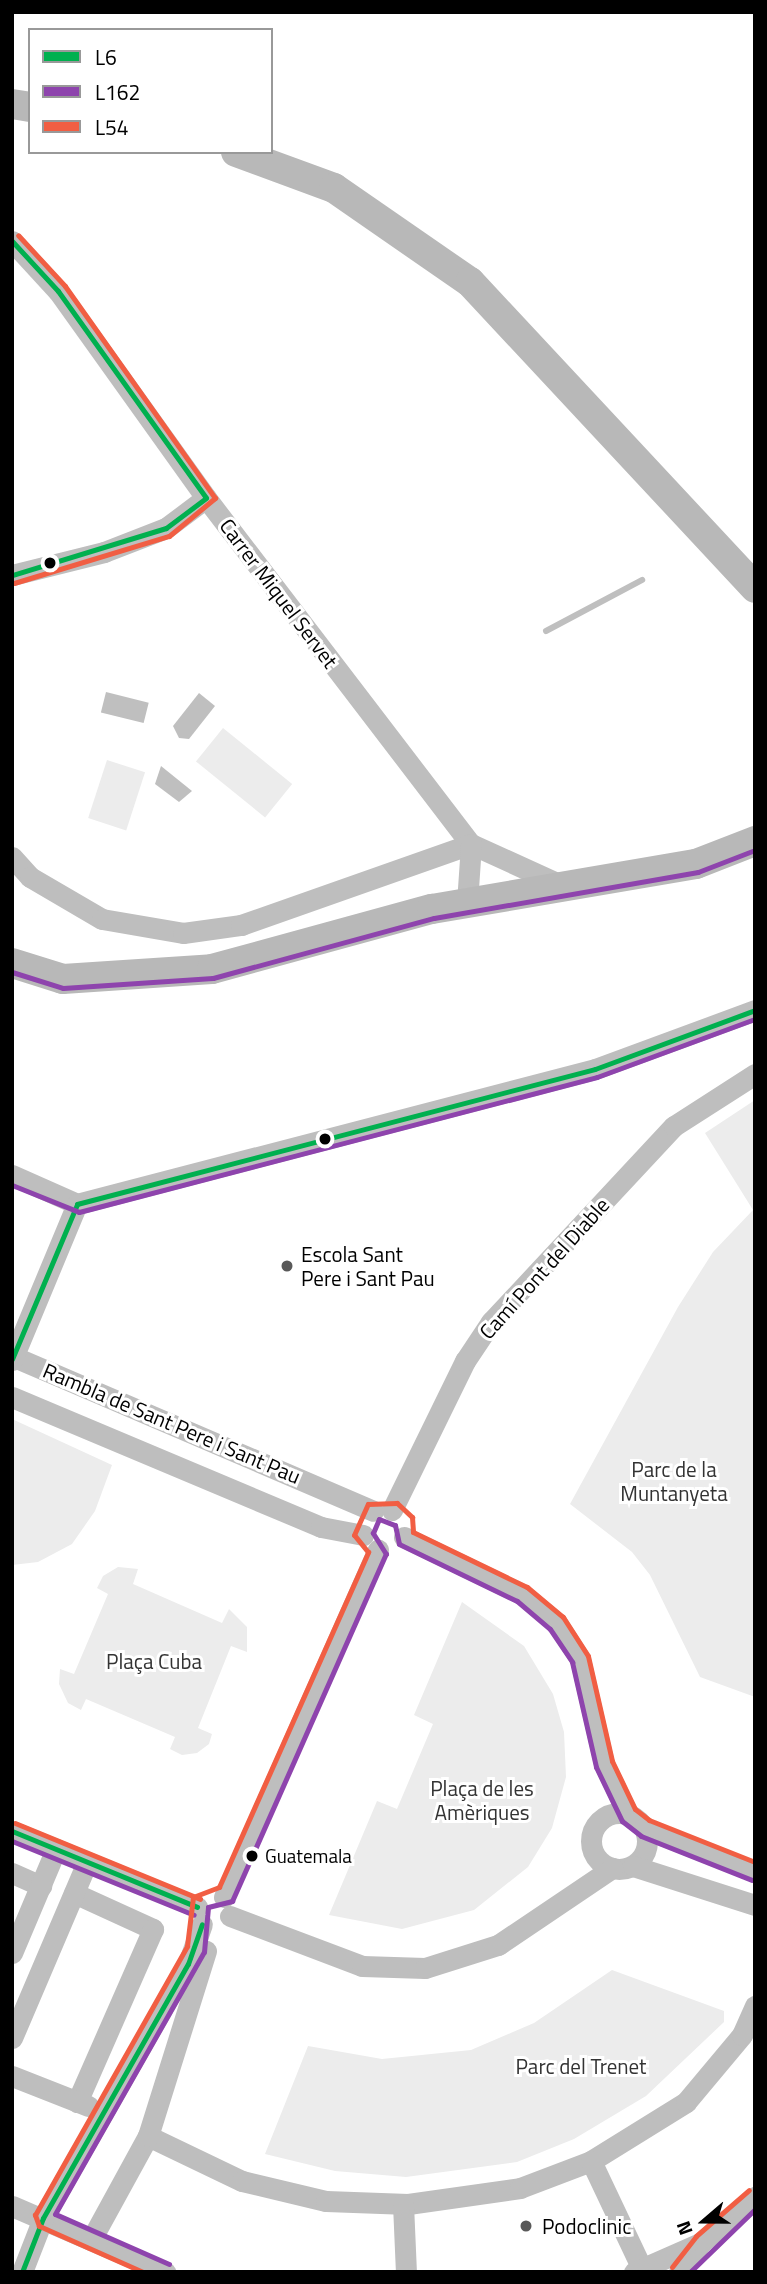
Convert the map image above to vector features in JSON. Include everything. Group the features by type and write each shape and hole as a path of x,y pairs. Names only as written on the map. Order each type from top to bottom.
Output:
{"street":[{"path":"241,154 334,188 470,282 755,588"},
{"name":"Carrer Miquel Servet","path":"12,241 58,291 206,498 471,844 563,886"},
{"path":"12,575 104,552 166,528 206,498"},
{"path":"12,857 30,877 102,919 183,933 241,925 471,844 467,903"},
{"path":"12,962 63,979 212,969 467,903 748,847"},
{"path":"12,1175 77,1203 595,1069 755,1010"},
{"name":"Camí Pont del Diable","path":"383,1510 465,1361 491,1322 674,1126 755,1074"},
{"path":"13,1358 77,1203"},
{"name":"Rambla de Sant Pere i Sant Pau","path":"13,1358 383,1510"},
{"name":"Rambla de Sant Pere i Sant Pau","path":"12,1397 321,1527 363,1535"},
{"path":"321,1527 331,1489"},
{"path":"383,1510 404,1521 404,1537 394,1549 378,1550 363,1535 383,1510"},
{"path":"404,1537 522,1594 557,1623 580,1659 604,1764 636,1821 647,1849 633,1866"},
{"path":"22,2272 43,2218 188,1964 204,1920 227,1907 378,1550"},
{"path":"612,1868 595,1855 592,1833 606,1816 636,1821 755,1872"},
{"path":"12,1831 87,1862 204,1920"},
{"path":"12,1953 56,1849"},
{"path":"12,2038 87,1862"},
{"path":"91,2240 148,2136 204,1920 208,1895 227,1907 362,1966 425,1968 498,1945 612,1868 633,1866 755,1905"},
{"path":"12,1873 41,1886"},
{"path":"74,1893 153,1929 77,2102"},
{"path":"148,2136 243,2181 326,2201 403,2204 520,2188 591,2161 685,2102 742,2035 755,2006"},
{"path":"12,2076 103,2112"},
{"path":"591,2161 638,2270 702,2242"},
{"path":"679,2272 702,2242 755,2197"},
{"path":"403,2204 406,2272"},
{"path":"12,2206 165,2272"}],"green space":[{"path":"223,728 292,784 265,817 196,761"},
{"path":"107,760 145,772 126,830 88,818"},
{"name":"Parc de la Muntanyeta","path":"755,1100 755,1697 700,1677 650,1575 632,1552 570,1504 678,1307 713,1252 753,1210 705,1133"},
{"path":"12,1419 112,1465 95,1511 72,1544 38,1562 12,1565"},
{"name":"Plaça Cuba","path":"118,1567 138,1569 133,1584 222,1623 229,1609 247,1627 247,1652 231,1646 198,1728 212,1734 209,1744 197,1753 182,1755 170,1749 175,1737 86,1699 81,1710 68,1703 59,1684 60,1669 74,1674 108,1594 97,1588 103,1576"},
{"name":"Plaça de les Amèriques","path":"462,1602 524,1646 553,1694 564,1732 566,1777 552,1828 528,1867 474,1910 402,1929 329,1915 377,1801 397,1809 433,1724 414,1715"},
{"name":"Parc del Trenet","path":"612,1970 724,2011 724,2022 646,2096 574,2139 517,2162 406,2177 335,2171 265,2154 308,2046 382,2059 471,2050 534,2023"}],"shaded area":[{"path":"106,692 149,703 144,723 101,712"},
{"path":"199,693 215,706 189,739 179,738 173,726"},
{"path":"161,766 192,791 179,802 155,784"}],"waterway":[{"path":"546,631 642,580"}],"transit line":[{"name":"L54","path":"14,583 169,536 215,498 65,286 18,235"},
{"name":"L6","path":"12,241 58,291 206,498 166,528 12,575"},
{"name":"L162","path":"12,972 63,988 213,978 434,918 698,872 755,850"},
{"name":"L6","path":"77,1204 595,1069 755,1010"},
{"name":"L162","path":"12,1185 79,1212 597,1077 755,1019"},
{"name":"L6","path":"12,1359 77,1204"},
{"name":"L54","path":"143,2272 39,2226 35,2215 187,1946 193,1897 219,1887 368,1552 354,1535 368,1504 397,1503 412,1517 413,1532 527,1587 563,1617 588,1656 612,1761 635,1809 649,1820 755,1862"},
{"name":"L162","path":"169,2264 55,2214 204,1952 208,1907 232,1901 386,1554 373,1533 379,1519 395,1525 399,1544 517,1601 550,1629 572,1662 596,1767 622,1821 641,1836 752,1880"},
{"name":"L54","path":"15,1823 200,1899"},
{"name":"L6","path":"12,1831 197,1907"},
{"name":"L162","path":"12,1841 194,1915"},
{"name":"L6","path":"22,2272 43,2218 188,1964 202,1924"},
{"name":"L54","path":"672,2267 696,2236 749,2190"},
{"name":"L162","path":"690,2272 755,2209"}],"place":[{"name":"Escola Sant Pere i Sant Pau","path":"287,1266"},
{"name":"Guatemala","path":"252,1856"},
{"name":"Podoclinic","path":"526,2226"}]}
